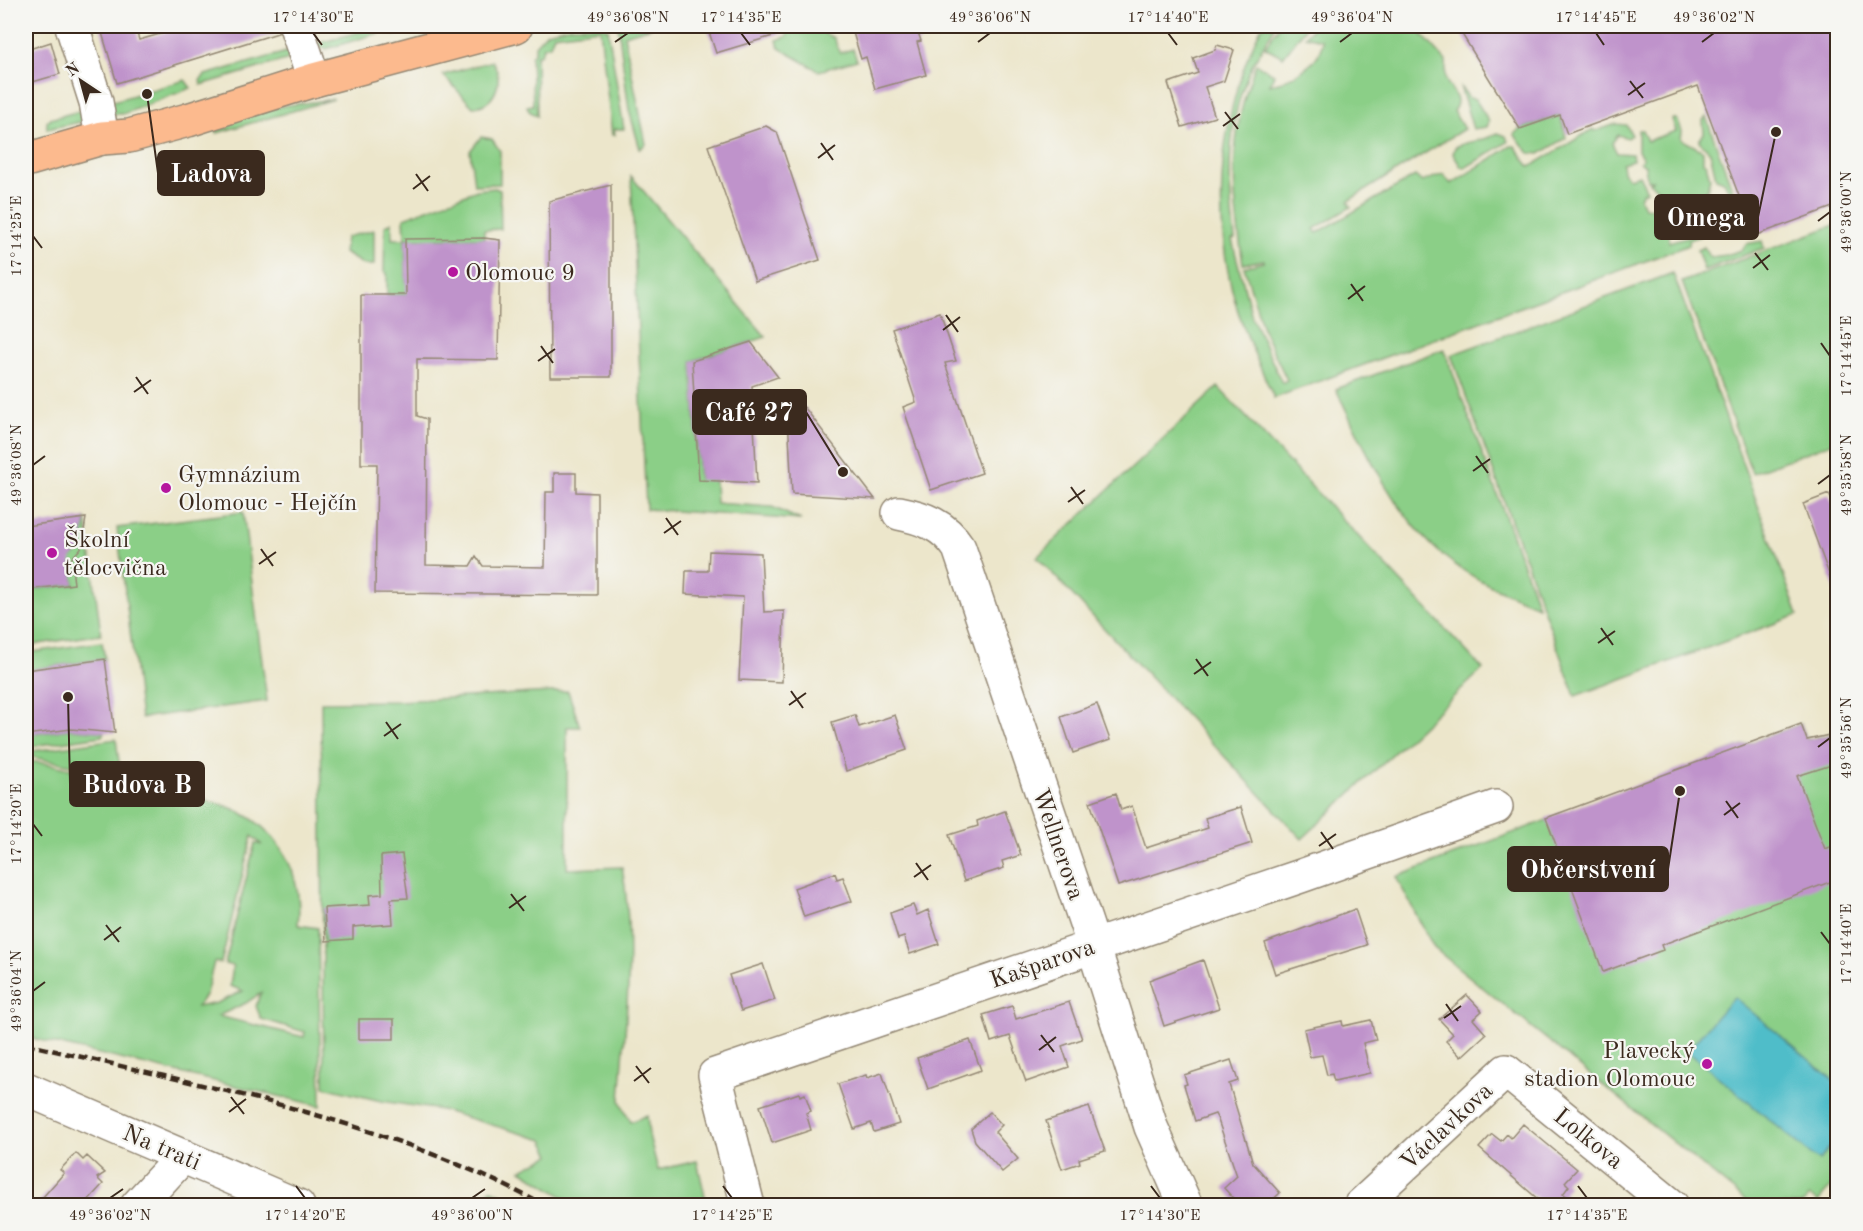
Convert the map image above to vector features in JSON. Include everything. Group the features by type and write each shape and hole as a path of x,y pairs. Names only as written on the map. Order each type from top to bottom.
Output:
{"main road":[{"path":"312,72 446,26"},
{"path":"26,160 102,138 132,119 182,98 312,72 513,26"}],"street":[{"path":"72,26 96,102 102,138"},
{"path":"296,26 312,72"},
{"name":"Wellnerova","path":"899,513 928,520 937,525 959,548 1093,945 1151,1127 1186,1206"},
{"name":"Kašparova","path":"748,1206 715,1075 1301,876 1496,807"},
{"name":"Václavkova","path":"1360,1206 1506,1071"},
{"name":"Lolkova","path":"1506,1071 1672,1206"},
{"name":"Na trati","path":"26,1089 298,1206"},
{"path":"137,1206 183,1156"}],"green space":[{"path":"380,26 424,26 394,35 382,32 326,49 313,45"},
{"path":"571,26 600,26 608,29 624,129 614,129 615,135 612,135 600,29 554,35 550,45 543,47 541,54 536,56 537,116 529,111 527,106 533,105 531,56 535,52 535,45 547,32"},
{"path":"618,26 652,27 624,35 646,144 640,149 629,110"},
{"path":"792,26 810,26 834,38 840,53 853,49 857,60 819,71 779,48 777,40 786,37"},
{"path":"1262,26 1275,26 1243,87 1233,129 1230,173 1235,239 1232,240 1252,317 1282,383 1287,380 1264,332 1244,267 1264,262 1264,260 1243,264 1236,211 1234,163 1236,139 1240,115 1256,64 1274,74 1270,85 1303,70 1321,49 1322,40 1305,36 1315,26 1414,26 1446,61 1446,80 1457,103 1453,111 1464,129 1348,201 1351,207 1314,229 1317,233 1415,176 1422,182 1443,174 1451,184 1511,146 1515,146 1530,167 1593,129 1595,131 1616,124 1626,125 1632,135 1628,138 1618,135 1612,143 1617,153 1632,154 1633,160 1622,163 1623,172 1629,178 1639,175 1647,191 1642,193 1640,199 1644,207 1651,208 1658,200 1664,205 1656,217 1657,224 1668,229 1669,242 1699,233 1700,236 1688,240 1689,245 1274,398 1236,305 1223,235 1221,199 1228,127 1236,92 1247,58"},
{"path":"1279,26 1307,26 1283,57 1265,47"},
{"path":"297,49 293,58 201,85 200,80 205,75"},
{"path":"492,61 496,68 498,83 493,97 481,105 473,107 443,75"},
{"path":"185,80 191,88 123,114 113,114 103,104"},
{"path":"1460,86 1469,98 1475,99 1489,121 1487,127 1473,129"},
{"path":"334,99 217,133 211,120 254,110"},
{"path":"91,108 85,121 47,129 47,122 50,119"},
{"path":"1560,115 1566,138 1540,154 1529,153 1514,134 1520,129"},
{"path":"1706,117 1741,213 1730,209 1725,198 1729,191 1724,181 1716,178 1710,152 1699,141 1704,133 1703,120"},
{"path":"1672,119 1677,119 1682,131 1681,139 1703,151 1703,162 1706,164 1710,178 1707,190 1701,198 1679,206 1667,201 1649,182 1652,180 1647,180 1645,166 1640,162 1643,158 1638,151 1638,130 1642,130 1647,141 1676,131"},
{"path":"1498,133 1506,136 1508,142 1465,168 1461,167 1453,154 1455,147"},
{"path":"481,137 492,139 500,151 500,184 474,185 470,151"},
{"path":"631,176 766,337 692,361 699,479 715,480 716,503 772,507 801,520 646,509"},
{"path":"495,188 500,190 501,229 484,230 484,238 405,239 404,218 477,190"},
{"path":"392,222 392,239 405,239 406,281 412,295 387,295 387,273 384,272 385,226"},
{"path":"1837,224 1837,441 1752,473 1682,282"},
{"path":"374,230 374,265 364,265 344,253 346,237"},
{"path":"1762,241 1764,248 1704,270 1697,250 1704,247 1708,255 1712,257 1742,250 1746,244"},
{"path":"1673,273 1798,615 1575,696 1451,355"},
{"path":"1444,349 1538,606 1501,591 1467,573 1427,540 1395,501 1369,457 1336,389"},
{"path":"1218,387 1483,669 1302,839 1037,557"},
{"path":"243,512 267,701 141,718 117,528"},
{"path":"86,518 101,634 26,646 26,590 74,584 70,559 80,550"},
{"path":"102,642 105,659 26,670 26,653"},
{"path":"568,691 580,727 567,727 567,869 622,867 626,896 629,954 620,1101 631,1122 647,1115 649,1135 658,1170 697,1161 707,1205 576,1205 521,1170 551,1155 543,1140 441,1110 381,1101 324,1087 321,702 399,701"},
{"name":"Plavecký stadion Olomouc","path":"1801,724 1807,740 1837,733 1837,1179 1818,1202 1810,1196 1801,1205 1751,1205 1434,948 1396,877"},
{"path":"71,729 104,732 102,736 26,747 26,735"},
{"path":"116,739 120,769 117,774 26,756 26,752"},
{"path":"26,761 45,763 220,804 256,822 282,850 296,885 299,904 298,925 318,928 321,1106 26,1037","holes":["252,836 262,845 255,843 225,964 233,966 230,986 243,991 217,1003 197,1007 206,994 214,962 221,963","261,993 256,1006 261,1019 305,1032 304,1037 218,1016"]},
{"path":"491,1189 520,1205 478,1205"}],"water":[{"path":"1734,997 1837,1083 1837,1138 1819,1161 1687,1051"}],"building":[{"path":"100,26 135,26 139,40 188,26 278,26 278,33 117,83"},
{"path":"707,26 792,26 793,30 716,53"},
{"path":"851,26 916,26 921,41 917,42 926,75 875,89 866,57 861,59"},
{"path":"1457,26 1838,26 1838,205 1754,236 1746,214 1709,227 1703,209 1739,196 1698,86 1567,134 1560,115 1520,129"},
{"path":"51,42 60,74 26,84 26,50"},
{"path":"1217,45 1234,50 1224,81 1205,87 1215,117 1182,127 1168,83 1198,73 1193,58 1215,50"},
{"path":"766,126 777,132 820,260 755,281 708,146"},
{"path":"611,185 611,377 550,377 549,201"},
{"path":"484,238 500,240 498,360 417,359 417,416 427,419 426,565 470,566 476,556 483,566 545,567 546,492 554,492 554,473 576,473 576,492 597,493 597,595 375,593 377,464 361,464 361,295 406,295 405,239"},
{"path":"940,313 956,361 945,363 982,473 931,490 903,407 916,402 892,329"},
{"path":"751,342 778,377 752,386 757,483 699,480 692,361"},
{"path":"795,402 805,408 875,499 792,494 788,415"},
{"path":"1829,494 1838,516 1836,593 1803,504"},
{"name":"Školní tělocvična","path":"86,518 81,548 71,559 74,584 26,590 26,526"},
{"path":"709,551 761,553 764,612 784,611 782,682 739,680 743,597 685,594 686,571 708,571"},
{"path":"105,659 115,733 71,729 26,735 26,670"},
{"path":"1097,704 1110,740 1073,753 1061,717"},
{"path":"855,715 859,727 895,715 907,750 846,771 832,722"},
{"path":"1801,724 1807,740 1838,733 1838,763 1797,776 1825,849 1838,844 1838,879 1661,945 1663,950 1603,972 1546,818"},
{"path":"1116,793 1121,810 1132,806 1146,848 1208,828 1205,818 1241,807 1252,843 1118,886 1090,802"},
{"path":"1005,811 1021,855 1002,861 1004,868 964,881 949,835 978,826 977,821"},
{"path":"402,854 408,898 391,899 393,924 353,927 353,939 326,941 324,908 370,905 369,895 382,894 381,856"},
{"path":"835,873 837,879 843,877 852,901 804,917 794,888"},
{"path":"913,905 917,915 928,910 939,944 910,954 904,937 898,939 890,913"},
{"path":"1355,909 1367,945 1275,974 1265,943"},
{"path":"1203,960 1219,1008 1164,1026 1149,980"},
{"path":"763,964 775,1000 741,1011 729,975"},
{"path":"1467,995 1482,1011 1473,1019 1486,1034 1461,1057 1446,1041 1453,1034 1439,1019"},
{"path":"1069,1002 1082,1039 1062,1046 1069,1067 1026,1082 1010,1036 991,1042 983,1015 1012,1006 1016,1019"},
{"path":"359,1019 394,1019 394,1039 359,1039"},
{"path":"1371,1020 1376,1040 1363,1043 1370,1073 1334,1081 1332,1074 1327,1075 1322,1055 1310,1057 1304,1029 1342,1021 1343,1026"},
{"path":"970,1040 981,1070 928,1089 917,1058"},
{"path":"1231,1060 1238,1081 1229,1084 1253,1163 1280,1193 1266,1206 1240,1206 1224,1188 1237,1176 1218,1120 1215,1114 1195,1121 1184,1085 1187,1084 1184,1075"},
{"path":"882,1073 899,1124 874,1132 871,1123 854,1129 838,1084 866,1075 867,1078"},
{"path":"799,1093 800,1096 805,1094 811,1111 806,1113 811,1130 772,1143 760,1106"},
{"path":"1089,1107 1105,1151 1079,1159 1080,1163 1062,1169 1046,1121"},
{"path":"990,1112 1002,1125 995,1132 1018,1159 1002,1172 975,1141 971,1129"},
{"path":"1523,1124 1577,1169 1565,1182 1569,1186 1563,1194 1585,1206 1546,1206 1479,1148 1492,1134 1501,1141 1507,1134 1511,1138"},
{"path":"76,1153 83,1160 87,1156 105,1173 97,1178 103,1184 83,1206 35,1206 64,1173 60,1170"}],"railway":[{"path":"26,1044 225,1091 356,1127 420,1149 483,1175 545,1206"}],"place":[{"name":"Ladova","path":"147,94"},
{"name":"Omega","path":"1776,132"},
{"name":"Olomouc 9","path":"453,272"},
{"name":"Café 27","path":"843,472"},
{"name":"Gymnázium Olomouc - Hejčín","path":"166,488"},
{"name":"Školní tělocvična","path":"52,553"},
{"name":"Budova B","path":"68,697"},
{"name":"Občerstvení","path":"1680,791"},
{"name":"Plavecký stadion Olomouc","path":"1707,1064"}]}
